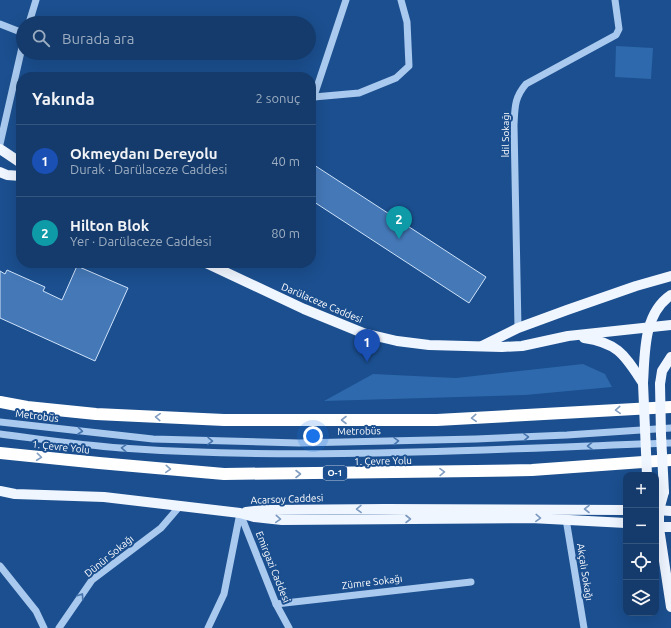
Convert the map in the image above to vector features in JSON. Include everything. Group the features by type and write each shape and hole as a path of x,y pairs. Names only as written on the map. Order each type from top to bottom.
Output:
{"highway":[{"path":"0,402 28,407 96,414 224,420 437,420 671,407"},
{"name":"1. Çevre Yolu","path":"0,453 232,474 532,470 671,460"}],"main road":[{"path":"0,149 16,159"},
{"path":"0,172 7,175 16,176"},
{"name":"Darülaceze Caddesi","path":"216,268 304,310 363,333 397,341 429,345 502,347 522,346 568,336 671,325"},
{"name":"Darülaceze Caddesi","path":"482,346 518,328 636,286 671,276"},
{"path":"647,472 643,383 645,346 649,327 656,309 671,295"},
{"path":"518,328 522,346"},
{"path":"568,336 596,340 616,349 623,354 643,383"},
{"path":"659,503 664,492 660,384 662,371 671,357"},
{"name":"Acarsoy Caddesi","path":"0,491 15,494 104,497 240,513 254,517 282,520 531,518 623,510"},
{"path":"659,508 671,511"},
{"name":"Acarsoy Caddesi","path":"565,514 623,523"},
{"path":"659,527 671,527"},
{"path":"659,533 671,607"}],"street":[{"path":"30,16 36,0"},
{"path":"316,91 346,0"},
{"path":"316,97 359,92 396,78 409,66 407,22 401,0"},
{"name":"İdil Sokağı","path":"518,328 514,125 516,101 519,92 526,84 616,35 619,29 615,0"},
{"path":"0,24 16,30"},
{"path":"16,72 19,60"},
{"path":"0,144 16,74"},
{"name":"Metrobüs","path":"0,422 153,439 299,443 476,439 671,428"},
{"path":"0,434 120,448 255,453 373,454 671,444"},
{"name":"Dünür Sokağı","path":"59,628 92,580 161,528 179,507"},
{"path":"208,628 224,594 240,513"},
{"name":"Emirgazi Caddesi","path":"240,513 276,604 289,628"},
{"name":"Akçalı Sokağı","path":"565,514 584,628"},
{"path":"0,566 36,611 44,628"},
{"name":"Zümre Sokağı","path":"276,604 471,582"}],"shaded area":[{"path":"616,46 653,48 651,79 615,77"},
{"path":"583,364 605,374 612,387 525,395 324,401 373,374 456,378"}],"building":[{"path":"316,166 486,277 469,303 316,203"},
{"path":"76,268 82,268 128,288 95,361 0,318 0,271 5,274 7,270 45,287 43,291 62,300"}],"place":[{"name":"Hilton Blok","path":"399,239"},
{"name":"Okmeydanı Dereyolu","path":"367,362"}]}
